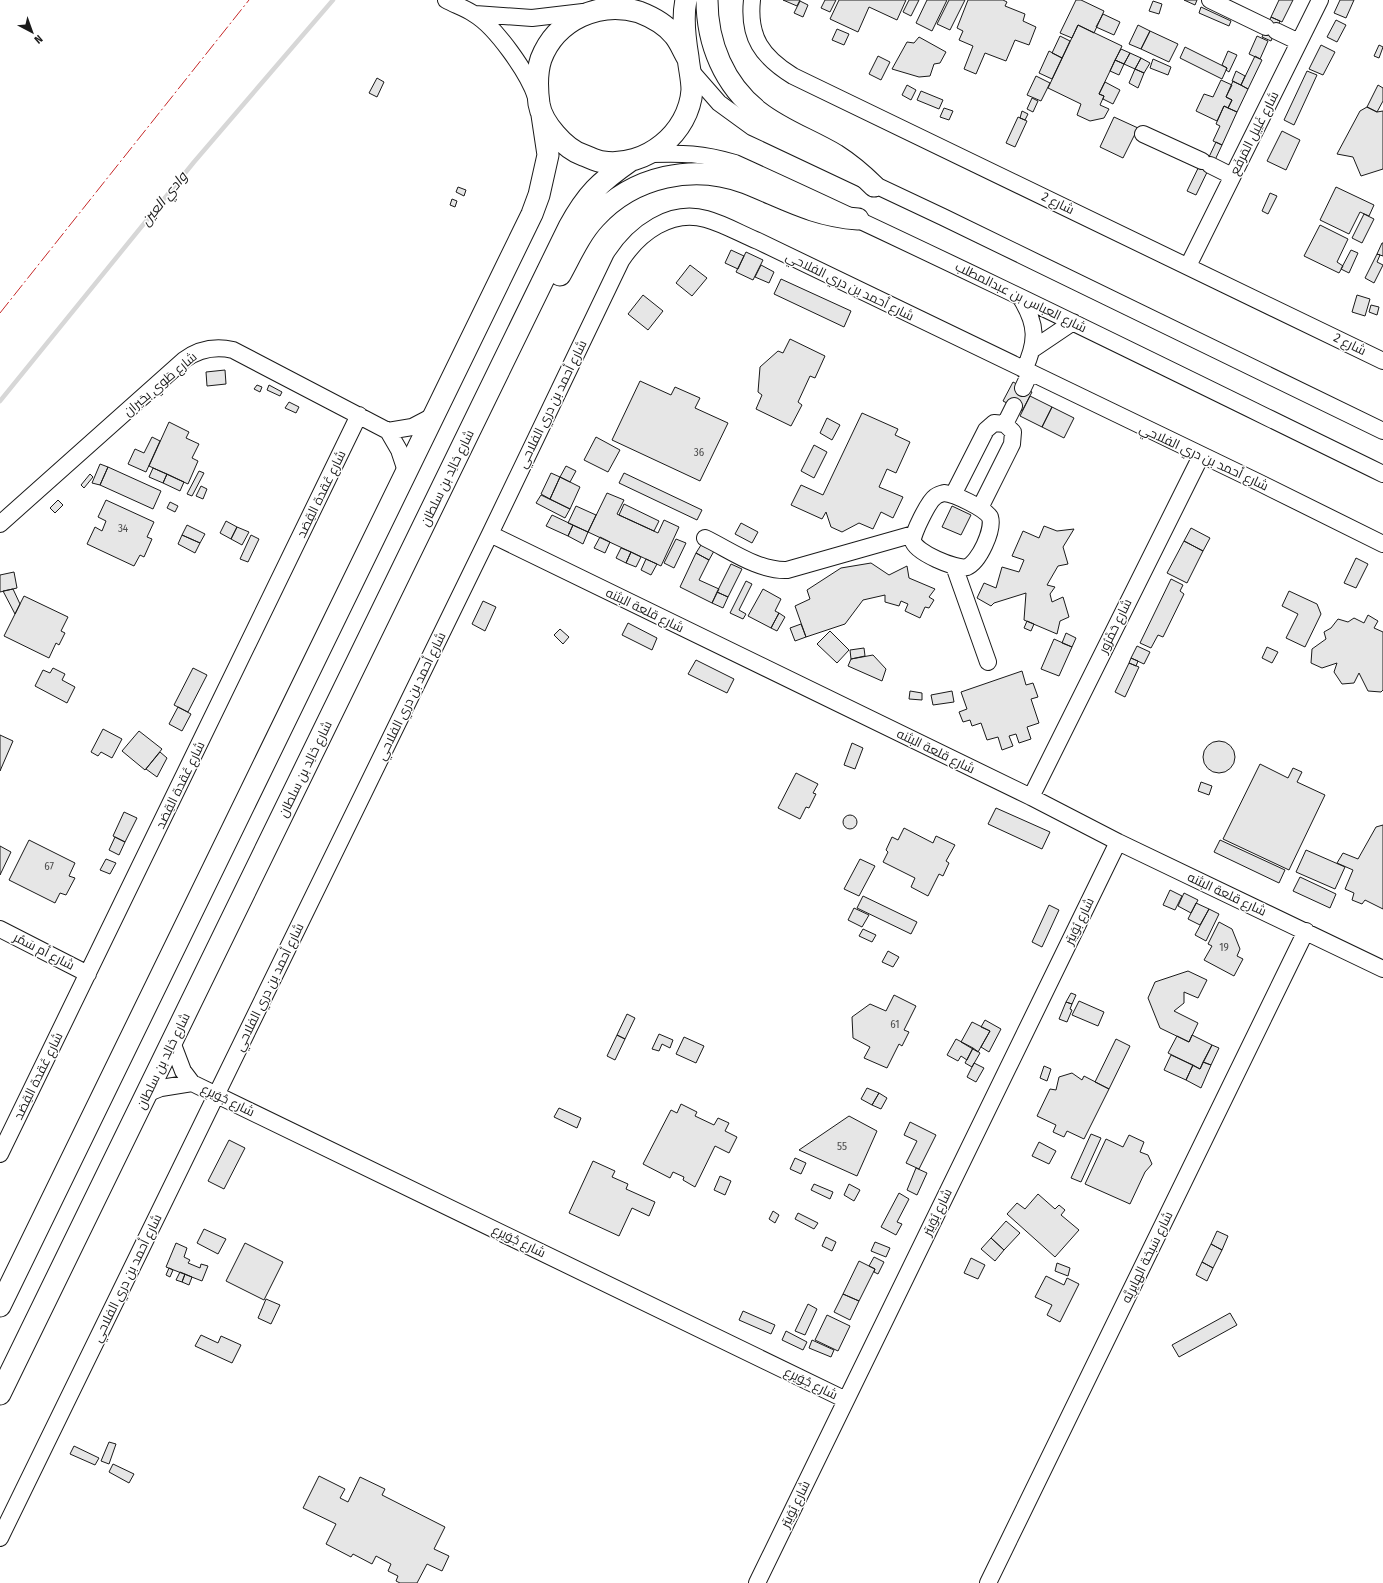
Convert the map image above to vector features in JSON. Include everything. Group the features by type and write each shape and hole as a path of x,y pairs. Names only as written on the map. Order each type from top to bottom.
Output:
{"main road":[{"path":"686,0 685,33 689,65"},
{"path":"707,0 710,37 728,78 742,96 759,112 848,164 874,186"},
{"path":"0,1306 532,214 539,195 548,155 536,83 541,60 551,39 568,23 601,7 627,8 653,17 674,35 689,65"},
{"name":"شارع خالِد بن سلطان","path":"0,1394 580,206 595,188 640,157 666,143 679,128 689,104 692,91 689,65"},
{"path":"541,111 557,137 578,154 604,162 640,157"},
{"path":"503,362 532,323 583,233 596,217 622,196 646,183 665,177 686,174 706,174 726,177 822,214 858,219"}],"street":[{"name":"شارع 2","path":"752,0 751,27 757,42 766,56 778,67 793,76 1383,361"},
{"path":"1210,0 1299,42"},
{"name":"شارع غَلِيل المَرفَع","path":"1188,266 1320,0"},
{"path":"451,1 475,14 513,56 533,89 541,111"},
{"path":"475,14 532,18 601,7"},
{"path":"689,65 719,103 752,127 874,186 943,217 1383,431"},
{"path":"1143,134 1232,176"},
{"name":"شارع العباس بن عبدالمطلب","path":"640,157 693,153 728,161 858,219 1073,322 1383,474"},
{"name":"شارع أحمد بن دري الفلاحي","path":"0,1538 490,534 621,261 630,247 642,235 656,225 672,220 689,217 706,219 758,241 1383,544"},
{"path":"1020,297 1032,322 1033,349 1023,388"},
{"path":"1033,349 1073,322"},
{"name":"شارع طَوي بحَيران","path":"0,524 184,360 203,349 224,348 233,350 388,431"},
{"path":"1005,424 1014,406"},
{"name":"شارع عُقدة القِصَد","path":"0,1154 359,415"},
{"path":"406,471 399,450 388,431 412,427 433,416"},
{"path":"953,495 986,430 994,423 1005,424 1013,432 1012,444 980,508"},
{"name":"شارع حَمْرُور","path":"1031,798 1201,456"},
{"path":"944,493 953,495 980,508 990,517 991,530 974,563 967,568 954,566 920,550 913,542 914,534 935,497 944,493"},
{"name":"شارع قلعة البثنه","path":"490,534 1118,842 1383,969"},
{"path":"705,538 759,564 777,570 786,570 914,534"},
{"path":"954,566 988,662"},
{"name":"شارع بُوَيتِر","path":"757,1583 1118,842"},
{"name":"شارع أم سَمُر","path":"0,929 88,974"},
{"name":"شارع سَبخة الهايرِيَّه","path":"988,1583 1306,931"},
{"name":"شارع جُوَيرِع","path":"172,1042 183,1071 192,1083 846,1400"},
{"name":"شارع جُوَيرِع","path":"146,1094 161,1088 192,1083"}],"building":[{"path":"783,0 800,0 797,6"},
{"path":"825,0 836,0 830,12 821,8"},
{"path":"839,0 906,0 897,20 869,7 858,32 830,19"},
{"path":"909,0 919,0 911,16 903,12"},
{"path":"927,0 947,0 932,31 916,23"},
{"path":"949,0 965,0 950,30 937,24"},
{"path":"968,0 1003,0 1007,2 1005,6 1025,14 1023,21 1036,27 1029,45 1015,40 1006,61 985,53 976,74 964,69 973,46 959,40 963,31 957,28"},
{"path":"1076,0 1081,0 1104,11 1094,33 1078,25 1072,38 1060,33"},
{"path":"1184,0 1197,0 1195,5"},
{"path":"1279,0 1293,0 1282,22 1271,17"},
{"path":"1340,0 1354,0 1346,18 1334,13"},
{"path":"800,1 808,5 803,17 794,13"},
{"path":"1153,1 1162,4 1159,14 1149,11"},
{"path":"1201,7 1231,21 1229,26 1199,13"},
{"path":"1103,14 1120,22 1114,35 1096,27"},
{"path":"1271,17 1280,21 1271,41 1262,37"},
{"path":"1336,20 1346,25 1337,42 1327,37"},
{"path":"1078,25 1122,46 1099,94 1104,96 1100,105 1109,109 1104,118 1090,121 1077,115 1081,104 1048,88"},
{"path":"1138,25 1150,31 1141,49 1129,44"},
{"path":"837,29 849,34 844,45 832,40"},
{"path":"1150,31 1178,44 1169,62 1141,49"},
{"path":"1060,36 1070,41 1062,58 1052,53"},
{"path":"1257,36 1268,41 1260,59 1249,54"},
{"path":"919,37 946,52 940,63 934,64 930,76 919,77 892,69 907,42 914,43"},
{"path":"1321,45 1335,52 1323,75 1309,69"},
{"path":"1379,45 1383,47 1379,58 1374,56"},
{"path":"1185,47 1227,68 1222,79 1180,58"},
{"path":"1121,49 1130,53 1124,64 1115,60"},
{"path":"1049,51 1062,58 1052,79 1039,73"},
{"path":"1228,51 1237,55 1229,72 1226,70 1227,68 1222,65"},
{"path":"1130,53 1141,58 1135,69 1124,64"},
{"path":"878,56 890,62 881,80 869,74"},
{"path":"1255,56 1262,60 1248,89 1241,85"},
{"path":"1141,58 1150,63 1144,73 1135,69"},
{"path":"1153,59 1171,67 1168,75 1150,68"},
{"path":"1115,60 1124,64 1119,75 1110,71"},
{"path":"1135,69 1144,73 1138,88 1129,83"},
{"path":"1236,71 1245,76 1241,85 1232,81"},
{"path":"1307,71 1317,75 1294,125 1284,120"},
{"path":"1036,76 1050,83 1041,101 1027,95"},
{"path":"377,78 384,82 377,97 369,93"},
{"path":"1221,80 1232,85 1226,97 1232,100 1228,108 1224,106 1217,121 1196,111 1204,94 1213,97"},
{"path":"1233,81 1248,89 1237,112 1228,108 1232,100 1226,97"},
{"path":"1105,82 1120,90 1113,104 1103,99 1104,96 1099,94"},
{"path":"907,85 916,90 911,100 902,95"},
{"path":"1378,85 1383,88 1383,101 1377,112 1367,107"},
{"path":"921,91 943,100 939,109 917,100"},
{"path":"1032,98 1038,101 1033,112 1027,109"},
{"path":"1224,106 1237,112 1222,145 1213,141 1220,126 1216,124"},
{"path":"1367,107 1377,112 1383,111 1383,169 1361,176 1353,157 1337,154 1360,111"},
{"path":"944,108 953,111 949,120 940,117"},
{"path":"1022,111 1028,114 1025,120 1020,118"},
{"path":"1018,117 1027,121 1015,147 1006,143"},
{"path":"1114,117 1138,128 1123,158 1100,147"},
{"path":"1282,131 1300,140 1286,170 1267,161"},
{"path":"1216,142 1222,145 1215,160 1209,157"},
{"path":"1203,158 1212,162 1196,195 1187,191"},
{"path":"458,187 466,190 464,196 456,192"},
{"path":"1336,187 1374,205 1369,216 1360,212 1349,234 1320,220"},
{"path":"1270,193 1277,196 1268,214 1262,211"},
{"path":"452,199 457,201 455,207 450,205"},
{"path":"1364,214 1374,219 1362,243 1352,238"},
{"path":"1320,225 1348,239 1337,262 1343,266 1339,273 1304,256"},
{"path":"1383,243 1383,256 1377,254"},
{"path":"731,250 744,256 738,269 725,263"},
{"path":"1351,250 1358,253 1349,273 1341,269"},
{"path":"746,252 763,260 753,280 736,272"},
{"path":"1377,254 1380,255 1377,262 1383,265 1374,283 1365,278"},
{"path":"690,265 707,278 692,296 676,283"},
{"path":"761,265 774,272 769,283 755,277"},
{"path":"781,279 851,311 844,327 774,294"},
{"path":"643,295 663,311 648,330 628,314"},
{"path":"1357,295 1370,299 1365,316 1352,312"},
{"path":"1371,305 1379,307 1377,315 1369,312"},
{"path":"790,339 825,356 815,378 810,376 798,402 802,405 791,426 756,409 762,395 758,392 760,367 778,351 783,353"},
{"path":"225,370 226,384 207,386 206,372"},
{"path":"640,381 671,395 675,387 700,398 695,408 728,423 700,481 612,440"},
{"path":"1013,382 1032,392 1022,411 1003,401"},
{"path":"257,385 262,387 260,392 254,389"},
{"path":"269,385 282,392 280,396 267,390"},
{"path":"1030,396 1052,407 1042,427 1020,416"},
{"path":"289,402 299,407 296,413 285,408"},
{"path":"1052,407 1074,418 1064,438 1042,427"},
{"path":"862,413 898,429 895,435 910,442 896,473 887,469 879,487 903,497 893,518 881,512 873,529 859,523 842,532 831,527 826,512 822,519 791,505 801,485 823,495"},
{"path":"827,418 840,425 832,440 820,433"},
{"path":"169,422 189,432 186,438 199,444 192,458 198,461 188,484 149,466"},
{"path":"152,437 160,441 146,472 128,464 135,449 144,453"},
{"path":"596,437 620,450 608,472 584,460"},
{"path":"814,445 827,452 814,478 801,471"},
{"path":"100,464 108,467 100,485 92,483"},
{"path":"566,466 576,471 570,482 560,477"},
{"path":"108,467 161,491 153,509 100,485"},
{"path":"153,468 167,474 163,483 149,477"},
{"path":"199,471 204,473 192,496 187,494"},
{"path":"551,473 560,477 550,499 541,494"},
{"path":"624,473 702,510 697,520 619,483"},
{"path":"90,474 93,477 84,488 81,485"},
{"path":"167,474 184,482 180,491 163,483"},
{"path":"560,477 580,487 570,509 550,499"},
{"path":"201,486 207,489 203,499 196,496"},
{"path":"607,493 624,500 617,514 619,515 658,533 664,520 679,527 661,566 588,532"},
{"path":"541,495 570,509 565,518 536,503"},
{"path":"58,500 63,505 55,513 50,508"},
{"path":"106,500 154,522 147,537 152,539 144,557 140,555 134,566 87,544 95,527 102,531 106,521 98,517"},
{"path":"170,502 178,506 175,512 167,508"},
{"path":"624,504 659,521 654,531 619,515"},
{"path":"576,506 596,515 588,532 568,523"},
{"path":"952,506 971,515 961,535 942,527"},
{"path":"552,515 573,525 568,536 546,526"},
{"path":"226,521 237,527 231,539 220,533"},
{"path":"741,523 758,532 752,543 735,534"},
{"path":"187,525 205,534 200,543 182,535"},
{"path":"573,525 588,532 583,544 568,536"},
{"path":"1044,526 1057,531 1074,529 1063,547 1068,564 1058,566 1047,585 1055,587 1050,594 1052,602 1063,597 1069,617 1060,621 1057,634 1024,620 1026,593 994,603 991,606 977,598 984,583 996,588 1002,567 1019,572 1024,560 1012,556 1023,531 1039,538"},
{"path":"237,527 249,532 242,545 231,539"},
{"path":"1191,528 1210,538 1203,551 1184,541"},
{"path":"182,535 200,543 195,553 178,544"},
{"path":"251,535 259,539 248,562 240,559"},
{"path":"600,537 610,542 605,553 594,548"},
{"path":"676,539 686,543 674,568 664,563"},
{"path":"1184,541 1203,551 1187,583 1167,573"},
{"path":"701,545 714,551 709,560 696,553"},
{"path":"621,548 631,552 626,563 616,558"},
{"path":"631,552 641,557 636,567 626,563"},
{"path":"696,553 709,560 699,580 719,589 712,603 680,587"},
{"path":"1356,558 1368,564 1356,588 1344,583"},
{"path":"646,559 657,564 651,575 641,570"},
{"path":"871,563 889,575 907,566 909,578 935,589 929,597 934,600 929,608 925,607 920,618 905,611 908,604 901,601 899,606 885,602 885,595 863,600 845,624 806,637 795,606 810,599 807,590 841,568"},
{"path":"731,564 742,569 728,597 717,592"},
{"path":"14,572 17,588 0,592 0,575"},
{"path":"1171,579 1183,585 1180,591 1184,594 1163,637 1158,635 1151,648 1140,643"},
{"path":"746,581 752,584 739,610 746,614 743,619 730,613"},
{"path":"13,589 20,604 15,614 3,591"},
{"path":"763,589 781,599 775,611 779,613 771,628 748,616"},
{"path":"1289,591 1317,604 1321,614 1305,647 1286,638 1298,614 1282,606"},
{"path":"717,592 728,597 723,608 712,603"},
{"path":"24,596 68,617 61,631 65,633 59,645 56,643 49,658 4,636"},
{"path":"483,601 496,607 485,631 472,624"},
{"path":"779,613 785,617 777,631 771,628"},
{"path":"1368,615 1378,621 1374,628 1383,632 1383,690 1381,692 1368,691 1359,673 1354,683 1342,684 1334,672 1337,663 1322,668 1311,663 1312,649 1326,639 1324,632 1331,628 1338,619 1348,622 1354,618 1364,623"},
{"path":"1027,621 1034,624 1031,631 1024,628"},
{"path":"628,623 657,638 652,650 622,635"},
{"path":"801,624 806,637 795,641 790,628"},
{"path":"560,629 569,637 563,644 554,635"},
{"path":"830,631 849,650 837,663 817,644"},
{"path":"1066,633 1076,638 1072,647 1062,643"},
{"path":"1054,639 1072,647 1059,676 1041,669"},
{"path":"1137,646 1150,652 1144,664 1131,658"},
{"path":"1267,647 1278,652 1272,663 1262,658"},
{"path":"864,648 865,656 851,659 850,650"},
{"path":"873,655 886,669 882,681 848,666 851,659"},
{"path":"1131,658 1138,661 1136,666 1129,663"},
{"path":"696,660 734,679 727,693 688,674"},
{"path":"1129,663 1139,667 1125,697 1115,692"},
{"path":"53,668 65,674 62,680 75,687 67,703 35,686 43,670 50,673"},
{"path":"193,668 207,675 188,712 174,705"},
{"path":"1022,671 1026,685 1033,683 1038,697 1031,699 1039,723 1027,727 1031,739 1019,743 1016,734 1009,736 1013,746 1002,750 998,737 987,740 981,723 972,726 970,720 963,722 959,712 967,709 961,692"},
{"path":"910,691 922,693 922,700 909,699"},
{"path":"952,691 954,702 933,705 931,695"},
{"path":"178,707 191,714 182,731 169,724"},
{"path":"103,729 122,739 112,758 101,752 98,756 91,752"},
{"path":"139,731 162,749 145,770 122,751"},
{"path":"0,735 13,741 0,771"},
{"path":"1216,741 1222,741 1231,745 1235,757 1231,769 1222,773 1216,773 1207,769 1203,760 1203,754 1207,745"},
{"path":"852,743 863,748 855,769 844,765"},
{"path":"160,752 167,758 157,777 146,769"},
{"path":"1260,764 1288,778 1293,768 1302,772 1297,782 1325,795 1289,870 1223,839"},
{"path":"796,773 818,784 813,793 816,794 809,808 806,807 800,819 778,808"},
{"path":"1201,782 1212,786 1209,795 1198,791"},
{"path":"996,808 1050,832 1042,849 988,824"},
{"path":"124,812 137,818 125,842 113,836"},
{"path":"847,815 853,815 857,819 857,825 853,829 847,829 843,825 843,819"},
{"path":"1383,825 1383,909 1365,900 1362,904 1352,900 1354,893 1345,889 1353,870 1337,863 1343,853 1358,859 1376,827"},
{"path":"904,828 933,843 936,836 955,845 946,861 949,863 943,876 939,874 928,896 911,887 915,878 883,862 888,852 886,850 892,837 898,840"},
{"path":"115,837 125,842 119,855 109,850"},
{"path":"29,840 75,863 69,876 75,878 66,895 60,893 55,903 9,880"},
{"path":"1220,840 1285,870 1279,883 1214,852"},
{"path":"0,846 11,852 0,875"},
{"path":"1306,850 1345,867 1335,889 1296,872"},
{"path":"106,859 116,863 110,874 100,870"},
{"path":"860,859 875,866 859,896 844,889"},
{"path":"1300,877 1336,894 1330,908 1293,891"},
{"path":"1170,890 1182,896 1175,910 1163,905"},
{"path":"1184,893 1198,900 1191,913 1178,906"},
{"path":"863,896 917,922 911,934 857,908"},
{"path":"1196,903 1209,909 1200,925 1188,919"},
{"path":"1049,905 1059,910 1042,947 1032,942"},
{"path":"854,908 869,915 862,927 848,920"},
{"path":"1209,909 1219,914 1206,941 1195,935"},
{"path":"1219,922 1232,929 1240,949 1237,956 1243,959 1234,976 1204,960 1212,946 1208,944"},
{"path":"863,929 876,935 872,942 859,936"},
{"path":"888,951 899,957 893,967 882,962"},
{"path":"1188,971 1207,980 1198,998 1184,992 1184,1003 1174,1011 1198,1023 1189,1042 1160,1028 1148,998 1155,982"},
{"path":"1071,993 1076,995 1072,1004 1066,1002"},
{"path":"894,995 916,1006 904,1030 909,1032 902,1046 899,1044 887,1068 864,1058 870,1047 853,1038 852,1017 870,1004 886,1011"},
{"path":"1079,1001 1104,1012 1098,1026 1072,1015"},
{"path":"1066,1002 1072,1004 1070,1009 1072,1010 1067,1022 1059,1019"},
{"path":"627,1014 635,1018 625,1039 617,1035"},
{"path":"985,1020 1001,1029 989,1052 981,1047 990,1031 981,1027"},
{"path":"972,1022 990,1031 978,1052 961,1042"},
{"path":"659,1034 673,1040 670,1048 662,1044 659,1051 652,1049"},
{"path":"617,1035 625,1039 615,1060 607,1056"},
{"path":"1192,1035 1212,1045 1200,1069 1168,1053 1177,1036 1189,1042"},
{"path":"684,1037 704,1046 696,1063 676,1054"},
{"path":"956,1039 973,1048 967,1060 961,1056 958,1061 947,1055"},
{"path":"1116,1039 1130,1046 1109,1089 1095,1082"},
{"path":"1212,1045 1219,1048 1211,1065 1203,1062"},
{"path":"973,1048 980,1053 972,1067 965,1063"},
{"path":"1171,1055 1193,1065 1186,1080 1164,1070"},
{"path":"1203,1062 1211,1065 1201,1088 1186,1080 1193,1065 1200,1069"},
{"path":"974,1063 984,1068 976,1082 967,1077"},
{"path":"1044,1066 1051,1069 1047,1081 1040,1078"},
{"path":"1072,1073 1082,1080 1084,1076 1109,1089 1084,1139 1067,1131 1064,1137 1053,1132 1056,1125 1037,1116 1050,1089 1056,1090 1059,1077"},
{"path":"867,1088 879,1093 872,1105 861,1099"},
{"path":"879,1093 887,1098 881,1109 872,1105"},
{"path":"681,1104 697,1112 695,1116 714,1125 718,1118 729,1123 725,1131 737,1137 729,1153 715,1146 695,1187 683,1180 684,1177 673,1172 670,1178 643,1164 671,1110 677,1113"},
{"path":"559,1108 581,1118 577,1128 554,1117"},
{"path":"849,1116 877,1131 857,1176 799,1150"},
{"path":"910,1122 936,1135 919,1169 906,1163 917,1141 904,1135"},
{"path":"1091,1134 1101,1138 1081,1182 1071,1178"},
{"path":"1129,1135 1144,1142 1140,1152 1148,1155 1152,1164 1145,1172 1130,1204 1085,1184 1106,1139 1123,1147"},
{"path":"229,1140 245,1148 224,1189 208,1181"},
{"path":"1039,1142 1056,1151 1049,1164 1032,1156"},
{"path":"795,1158 806,1163 801,1174 790,1169"},
{"path":"593,1161 615,1171 612,1177 628,1184 626,1189 655,1202 649,1216 632,1208 619,1236 569,1213"},
{"path":"916,1168 927,1173 917,1195 907,1190"},
{"path":"720,1176 731,1181 725,1195 714,1190"},
{"path":"814,1184 833,1192 830,1199 811,1190"},
{"path":"849,1184 860,1190 854,1201 844,1195"},
{"path":"899,1193 909,1199 897,1222 902,1224 896,1235 881,1227"},
{"path":"1038,1194 1055,1209 1059,1205 1065,1210 1061,1215 1079,1230 1055,1257 1007,1214 1017,1203 1025,1209"},
{"path":"773,1211 779,1215 775,1223 769,1219"},
{"path":"798,1213 818,1223 814,1229 795,1219"},
{"path":"1006,1221 1020,1233 1004,1250 991,1238"},
{"path":"204,1229 226,1239 218,1254 197,1243"},
{"path":"1217,1231 1228,1236 1222,1250 1211,1244"},
{"path":"826,1237 836,1242 832,1251 822,1246"},
{"path":"991,1238 1004,1250 995,1261 981,1249"},
{"path":"875,1242 890,1248 886,1257 871,1251"},
{"path":"176,1243 187,1248 184,1257 190,1260 188,1263 200,1268 201,1264 208,1266 202,1281 166,1267"},
{"path":"245,1243 283,1262 264,1300 226,1281"},
{"path":"1211,1244 1222,1250 1213,1268 1202,1262"},
{"path":"874,1257 884,1262 878,1274 874,1272 875,1269 869,1266"},
{"path":"971,1258 985,1265 978,1279 964,1273"},
{"path":"859,1261 875,1269 859,1301 843,1294"},
{"path":"1202,1262 1213,1268 1207,1281 1196,1275"},
{"path":"1057,1263 1070,1268 1068,1276 1055,1271"},
{"path":"169,1268 173,1270 170,1277 166,1275"},
{"path":"180,1272 185,1274 182,1282 176,1280"},
{"path":"185,1274 192,1277 189,1285 182,1282"},
{"path":"1046,1276 1064,1285 1067,1278 1079,1284 1060,1322 1047,1315 1052,1305 1035,1297"},
{"path":"843,1294 859,1301 850,1320 834,1312"},
{"path":"266,1299 280,1305 271,1324 258,1318"},
{"path":"808,1304 817,1309 805,1335 795,1331"},
{"path":"743,1311 775,1325 771,1334 739,1320"},
{"path":"1230,1313 1237,1325 1179,1357 1172,1345"},
{"path":"827,1315 850,1326 838,1351 815,1340"},
{"path":"786,1331 807,1342 803,1350 782,1340"},
{"path":"201,1335 218,1343 221,1336 241,1345 232,1363 195,1346"},
{"path":"812,1340 834,1350 831,1357 809,1348"},
{"path":"109,1442 116,1444 109,1464 101,1461"},
{"path":"74,1446 99,1458 95,1465 70,1454"},
{"path":"113,1464 134,1474 129,1483 109,1472"},
{"path":"319,1476 345,1489 340,1498 348,1502 360,1477 385,1489 382,1495 445,1527 434,1549 449,1556 442,1571 427,1564 417,1583 400,1583 396,1581 398,1576 388,1571 391,1564 376,1556 372,1564 353,1554 351,1557 326,1544 336,1524 303,1508"}],"waterway":[{"name":"وادي العين","path":"0,401 194,162 333,0"}],"power":[{"path":"0,313 249,0"}]}
